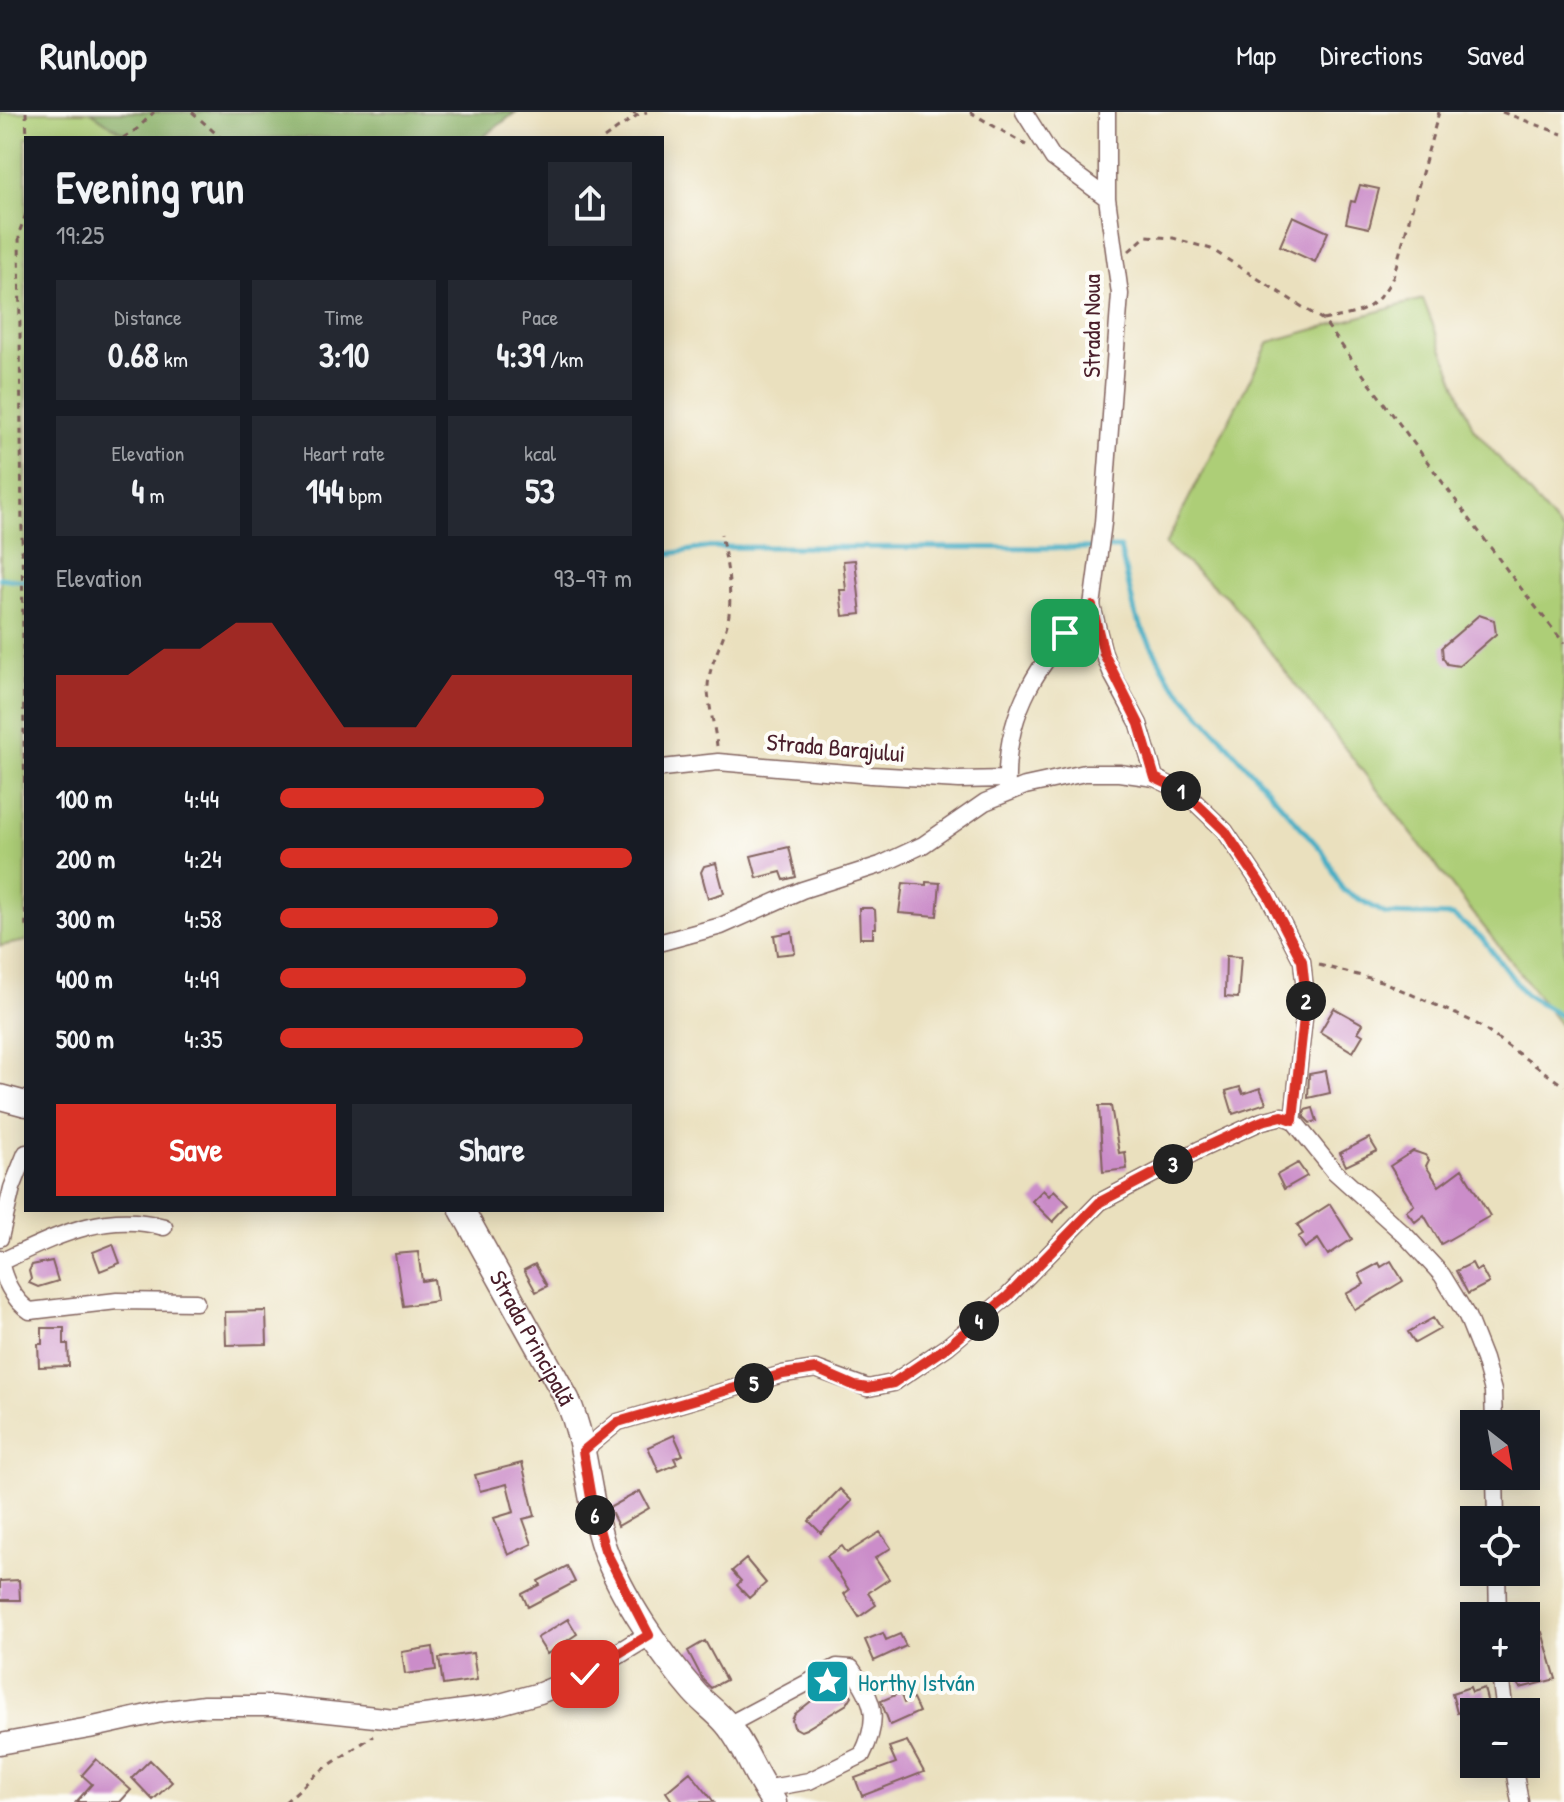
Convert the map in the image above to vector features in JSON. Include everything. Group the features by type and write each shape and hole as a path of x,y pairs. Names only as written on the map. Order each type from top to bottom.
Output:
{"main road":[{"path":"0,1097 24,1103"},
{"name":"Strada Principală","path":"463,1212 577,1421 592,1504 605,1550 649,1635 696,1695 728,1725 769,1798"}],"street":[{"path":"1024,112 1053,158 1107,198"},
{"name":"Strada Noua","path":"1092,601 1100,540 1120,294 1107,198 1107,112"},
{"path":"1092,601 1104,654 1139,724 1155,778"},
{"path":"1006,786 1010,733 1021,701 1042,663 1092,601"},
{"name":"Strada Barajului","path":"664,768 718,762 1006,786"},
{"path":"664,941 721,926 802,890 880,865 923,845 1006,786 1085,773 1119,773 1155,778 1193,800 1225,831 1268,895 1302,961 1306,999 1293,1120"},
{"path":"583,1451 618,1422 783,1374 816,1369 855,1386 868,1388 893,1383 948,1346 1008,1296 1100,1202 1199,1150 1262,1121 1282,1116 1293,1120 1334,1171 1405,1235 1442,1275 1467,1316 1484,1359 1493,1391 1494,1410"},
{"path":"0,1238 12,1188 24,1158"},
{"path":"164,1227 142,1220 122,1219 91,1225 0,1260 19,1303 30,1311 117,1301 196,1302"},
{"path":"0,1744 204,1706 272,1706 394,1719 493,1706 540,1693 585,1674 649,1635"},
{"path":"728,1725 837,1667 851,1668 860,1680 872,1709 874,1724 862,1755 769,1798"},
{"path":"1516,1778 1520,1802"}],"path":[{"path":"26,112 27,136"},
{"path":"126,136 154,112"},
{"path":"192,112 219,136"},
{"path":"630,112 639,114"},
{"path":"607,136 647,112"},
{"path":"970,112 1053,158"},
{"path":"1323,320 1357,313 1381,299 1393,277 1439,112"},
{"path":"1502,112 1562,134"},
{"path":"24,219 19,233 24,731"},
{"path":"1116,262 1146,236 1173,238 1198,245 1211,249 1323,320 1564,643"},
{"path":"718,762 715,720 708,693 710,674 729,616 729,582 721,534"},
{"path":"1302,961 1381,981 1474,1022 1564,1086"},
{"path":"285,1802 319,1772 373,1737 394,1719"}],"green space":[{"path":"0,112 91,112 128,136 24,136 24,941 0,946"},
{"path":"91,112 516,112 485,136 128,136"},
{"path":"1423,299 1473,428 1564,533 1564,1030 1229,599 1165,545 1269,342"}],"building":[{"path":"1360,185 1379,189 1369,228 1346,223 1351,201 1355,202"},
{"path":"1293,216 1328,232 1315,262 1280,246"},
{"path":"855,560 861,614 843,616 840,590 846,590 843,561"},
{"path":"1479,615 1494,620 1496,634 1459,666 1447,664 1442,647"},
{"path":"789,847 796,877 784,880 781,872 757,878 751,856"},
{"path":"716,863 724,893 708,898 701,872 704,866"},
{"path":"926,882 940,883 937,916 899,913 903,883 926,885"},
{"path":"859,908 875,910 873,938 860,938"},
{"path":"792,932 795,953 777,955 774,935"},
{"path":"1226,956 1241,957 1238,998 1225,997"},
{"path":"1334,1008 1363,1024 1358,1032 1363,1035 1353,1052 1320,1032"},
{"path":"1326,1071 1330,1093 1308,1098 1309,1074"},
{"path":"1240,1087 1243,1094 1260,1088 1266,1103 1233,1114 1226,1091"},
{"path":"1099,1106 1111,1106 1119,1153 1125,1152 1127,1169 1103,1172"},
{"path":"1313,1108 1317,1121 1310,1123 1304,1117 1305,1110"},
{"path":"1369,1138 1377,1151 1346,1166 1340,1153"},
{"path":"1413,1151 1429,1160 1426,1166 1439,1186 1462,1169 1490,1216 1441,1244 1424,1215 1415,1222 1406,1211 1414,1205 1390,1166"},
{"path":"1298,1163 1307,1176 1284,1189 1277,1175"},
{"path":"1043,1190 1049,1196 1054,1190 1069,1205 1053,1222 1032,1201"},
{"path":"1330,1204 1352,1239 1328,1255 1318,1239 1305,1248 1298,1237 1303,1234 1297,1225"},
{"path":"113,1244 120,1263 100,1271 93,1252"},
{"path":"418,1252 422,1281 434,1279 437,1301 403,1306 395,1254"},
{"path":"52,1261 58,1281 38,1287 29,1283 32,1265"},
{"path":"1391,1261 1403,1281 1355,1310 1346,1294 1364,1284 1359,1274 1379,1263 1381,1267"},
{"path":"1472,1263 1476,1271 1481,1268 1489,1283 1468,1294 1456,1271"},
{"path":"535,1264 547,1286 536,1292 524,1270"},
{"path":"266,1311 267,1344 226,1345 225,1312"},
{"path":"1433,1318 1440,1329 1415,1343 1408,1332"},
{"path":"42,1328 64,1328 69,1366 39,1367 38,1344 42,1344"},
{"path":"674,1435 683,1455 674,1458 677,1464 659,1472 648,1447"},
{"path":"522,1463 535,1516 523,1519 532,1544 508,1555 494,1518 514,1512 507,1484 480,1491 475,1475"},
{"path":"840,1489 852,1501 821,1533 809,1521"},
{"path":"640,1491 649,1508 618,1526 609,1508"},
{"path":"880,1532 891,1548 875,1558 889,1579 868,1593 876,1605 859,1617 844,1594 849,1590 827,1556 842,1546 847,1553"},
{"path":"746,1559 766,1583 749,1598 737,1585 741,1581 732,1571"},
{"path":"567,1566 575,1582 528,1607 522,1594 540,1585 538,1581"},
{"path":"19,1580 20,1600 0,1600 0,1581"},
{"path":"568,1619 577,1634 547,1654 537,1638"},
{"path":"883,1633 886,1640 900,1634 906,1646 874,1661 865,1640"},
{"path":"1540,1633 1556,1679 1520,1688 1518,1682 1540,1682"},
{"path":"705,1641 726,1680 711,1688 703,1680 688,1651"},
{"path":"433,1647 436,1670 405,1674 402,1652"},
{"path":"473,1653 477,1680 443,1685 439,1658"},
{"path":"845,1686 852,1696 847,1704 806,1729 801,1731 794,1727 792,1720 795,1714 815,1698"},
{"path":"1470,1687 1472,1692 1484,1688 1486,1698 1460,1698 1460,1712 1457,1713 1452,1693"},
{"path":"900,1693 904,1703 913,1699 919,1712 890,1725 881,1701"},
{"path":"907,1741 924,1772 862,1796 855,1778 896,1763 889,1747"},
{"path":"96,1759 131,1790 120,1802 76,1802 92,1784 82,1775"},
{"path":"150,1760 172,1782 153,1800 132,1778"},
{"path":"690,1772 714,1802 673,1802 666,1792"}],"waterway":[{"path":"664,555 710,547 1120,548 1136,617 1170,680 1324,853 1343,890 1386,914 1453,916 1481,937 1525,994 1564,1018"},
{"path":"0,578 24,581"}],"place":[{"name":"Horthy István","path":"827,1682"}],"route":[{"path":"585,1674 649,1635 605,1550 592,1504 583,1451 618,1422 783,1374 816,1369 855,1386 868,1388 893,1383 948,1346 1008,1296 1100,1202 1262,1121 1282,1116 1293,1120 1306,999 1302,961 1268,895 1225,831 1193,800 1155,778 1139,724 1104,654 1092,606 1065,633"}]}
